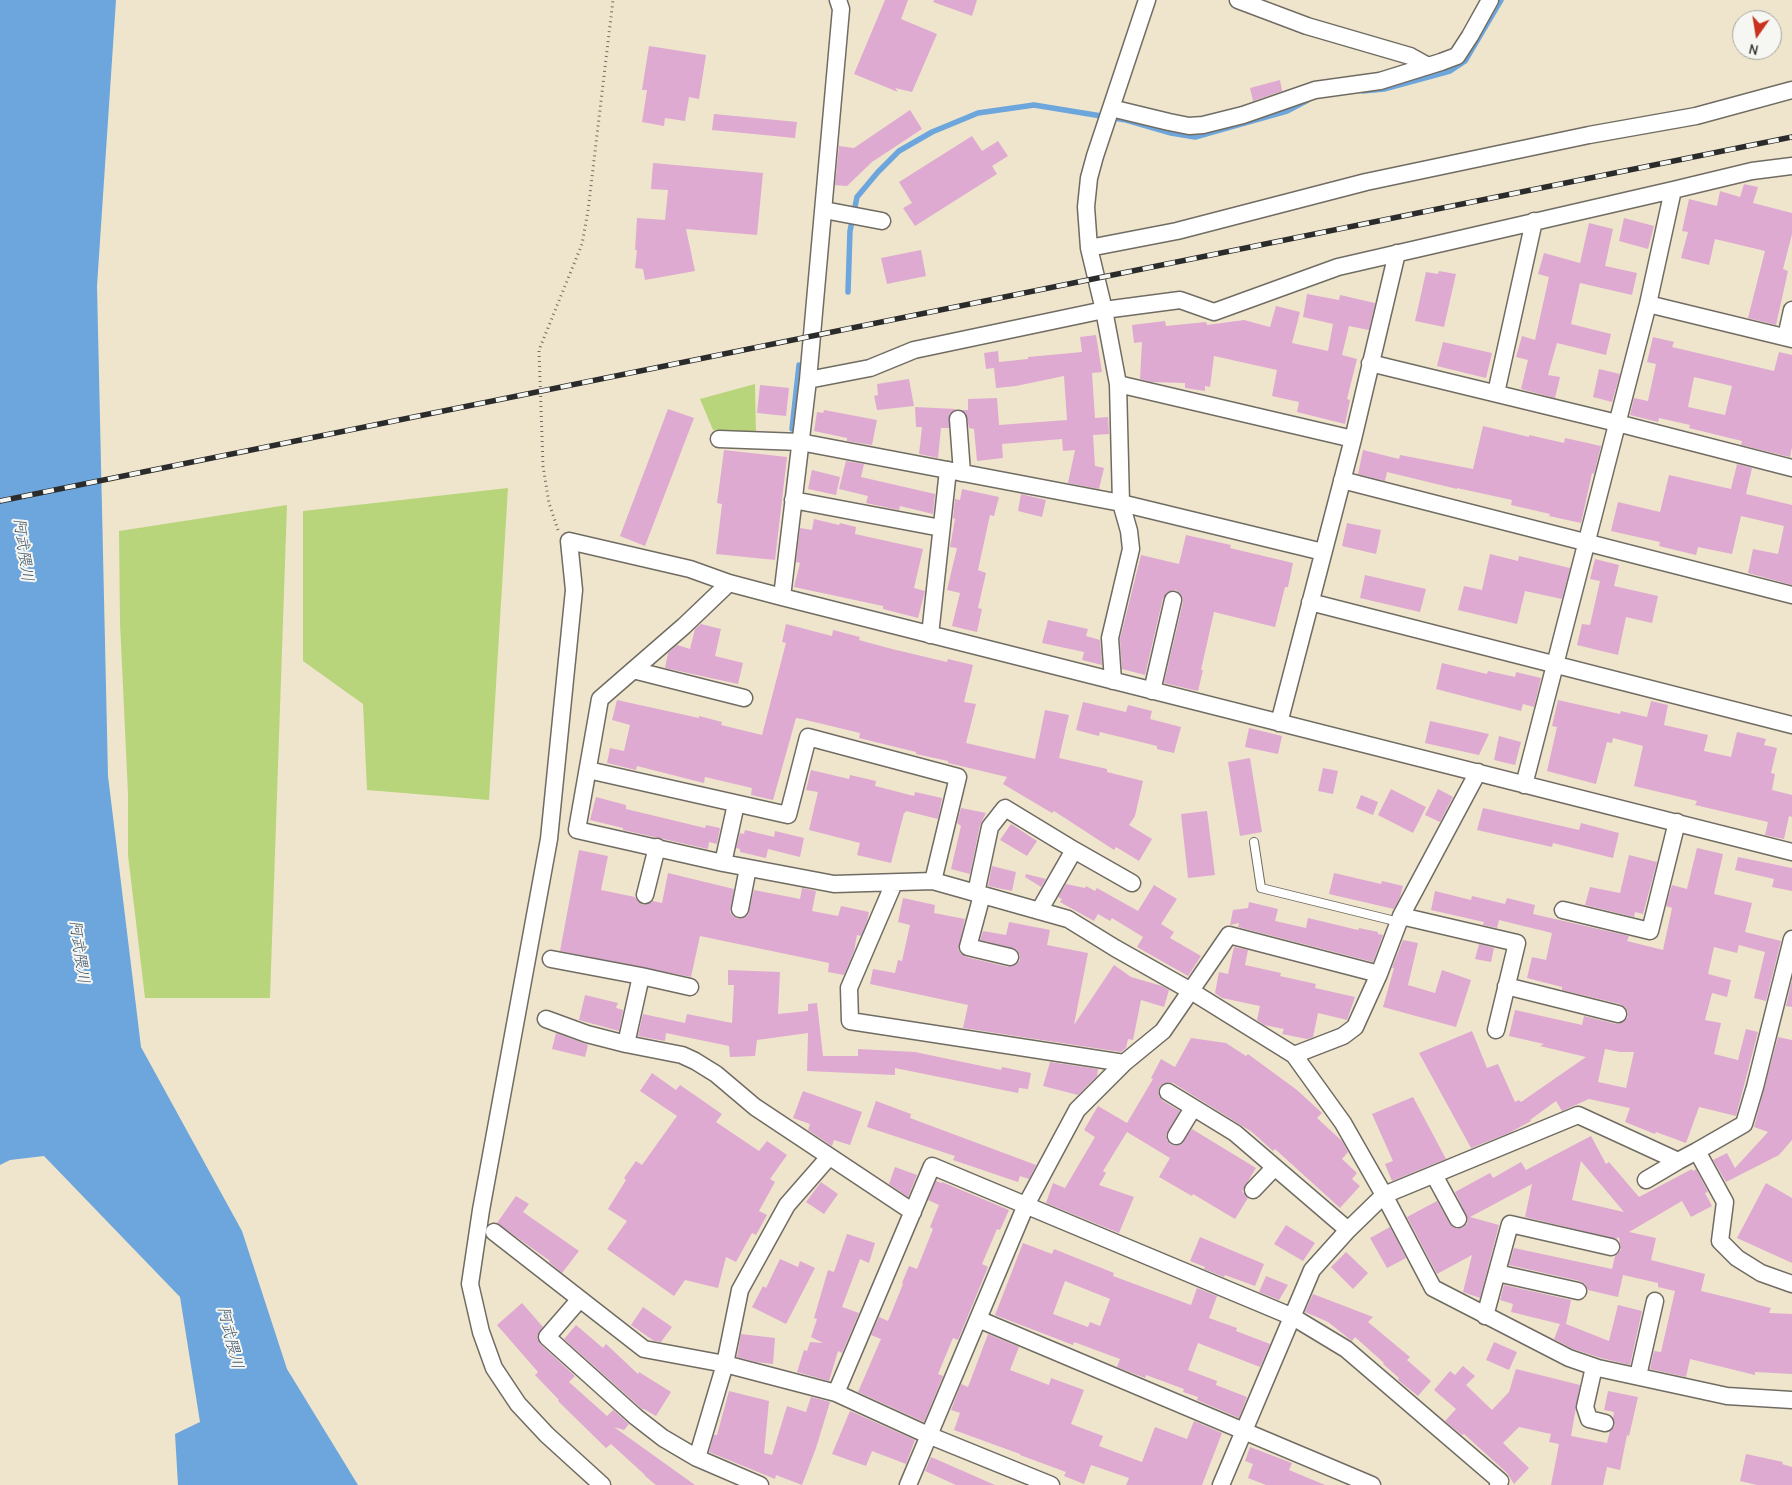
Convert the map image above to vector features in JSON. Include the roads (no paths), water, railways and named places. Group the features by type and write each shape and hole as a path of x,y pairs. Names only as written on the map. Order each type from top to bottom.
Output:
{"street":[{"path":"782,597 808,380 824,210 841,9 838,0"},
{"path":"1113,681 1110,638 1131,549 1129,530 1121,503 1118,384 1104,310 1089,248 1086,207 1089,178 1147,0"},
{"path":"1238,0 1307,26 1410,56 1428,66"},
{"path":"1111,108 1189,126 1203,125 1315,90 1380,81 1457,56 1490,0"},
{"path":"1089,248 1177,231 1366,182 1588,135 1696,116 1792,90"},
{"path":"808,380 870,368 914,350 1104,310 1180,300 1214,312 1338,267 1752,171 1792,166"},
{"path":"1524,784 1648,304 1673,190"},
{"path":"824,210 882,221"},
{"path":"1496,393 1534,221"},
{"path":"1279,723 1353,439 1396,253"},
{"path":"1648,304 1789,338 1792,310"},
{"path":"1370,363 1792,468"},
{"path":"1118,384 1353,439"},
{"path":"930,635 941,528 955,472 958,420"},
{"path":"719,439 800,442 1121,503 1323,552"},
{"path":"1342,480 1792,595"},
{"path":"793,500 941,528"},
{"path":"602,1485 547,1436 518,1404 494,1368 481,1332 470,1284 481,1210 549,839 574,590 569,541 690,569 729,583 782,597 1792,852"},
{"path":"729,583 684,626 600,699 577,830 723,863 834,884 933,882 1068,919 1294,1054 1343,1123 1434,1288 1569,1358 1594,1367 1727,1396 1792,1400"},
{"path":"1152,691 1173,600"},
{"path":"1310,602 1792,725"},
{"path":"633,670 744,698"},
{"path":"588,770 788,815 808,737 958,777 933,882"},
{"path":"1294,1054 1342,1036 1355,1027 1379,974 1400,919 1478,772"},
{"path":"723,863 736,804"},
{"path":"1010,957 968,947 990,827 1005,808 1074,850 1132,882"},
{"path":"1563,910 1650,931 1677,822"},
{"path":"645,895 656,847"},
{"path":"1039,911 1074,850"},
{"path":"740,909 748,868"},
{"path":"894,883 849,988 850,1022 1124,1063"},
{"path":"1400,919 1517,943 1496,1030"},
{"path":"908,1485 1026,1205 1077,1110 1124,1063 1163,1031 1229,935 1379,974"},
{"path":"1646,1180 1744,1124 1792,939"},
{"path":"551,959 690,987"},
{"path":"626,1044 641,976"},
{"path":"1506,986 1618,1014"},
{"path":"546,1019 587,1034 682,1055 695,1061 716,1074 755,1108 913,1212"},
{"path":"1168,1092 1235,1133 1348,1230"},
{"path":"1176,1136 1193,1108"},
{"path":"1221,1485 1312,1270 1348,1230 1384,1195 1578,1115 1678,1161"},
{"path":"1697,1151 1725,1202 1720,1241 1737,1258 1761,1273 1792,1284"},
{"path":"696,1458 725,1364 740,1290 786,1205 829,1157"},
{"path":"836,1392 932,1166 1293,1318 1346,1349 1500,1481 1498,1485"},
{"path":"1253,1190 1274,1168"},
{"path":"1434,1175 1458,1219"},
{"path":"1485,1316 1510,1224 1611,1247"},
{"path":"494,1232 644,1349 725,1364 836,1392 928,1435 1041,1483"},
{"path":"1497,1273 1578,1291"},
{"path":"580,1299 547,1337 636,1417 663,1438 696,1458 760,1485"},
{"path":"1638,1376 1655,1301"},
{"path":"978,1318 1372,1485"},
{"path":"1594,1367 1585,1407 1589,1418 1605,1423"}],"lane":[{"path":"1254,842 1261,888 1400,919"}],"water":[{"name":"阿武隈川","path":"0,0 116,0 97,286 108,776 141,1047 242,1231 287,1369 358,1485 178,1485 175,1434 200,1422 180,1297 44,1156 10,1160 0,1165"}],"waterway":[{"path":"1363,91 1384,89 1450,71 1465,61 1501,0"},
{"path":"848,292 850,231 857,197 899,151 932,132 978,113 1034,105 1126,120 1171,133 1195,137 1287,111 1308,100"},
{"path":"792,429 799,365"}],"railway":[{"path":"0,501 1792,137"}]}
